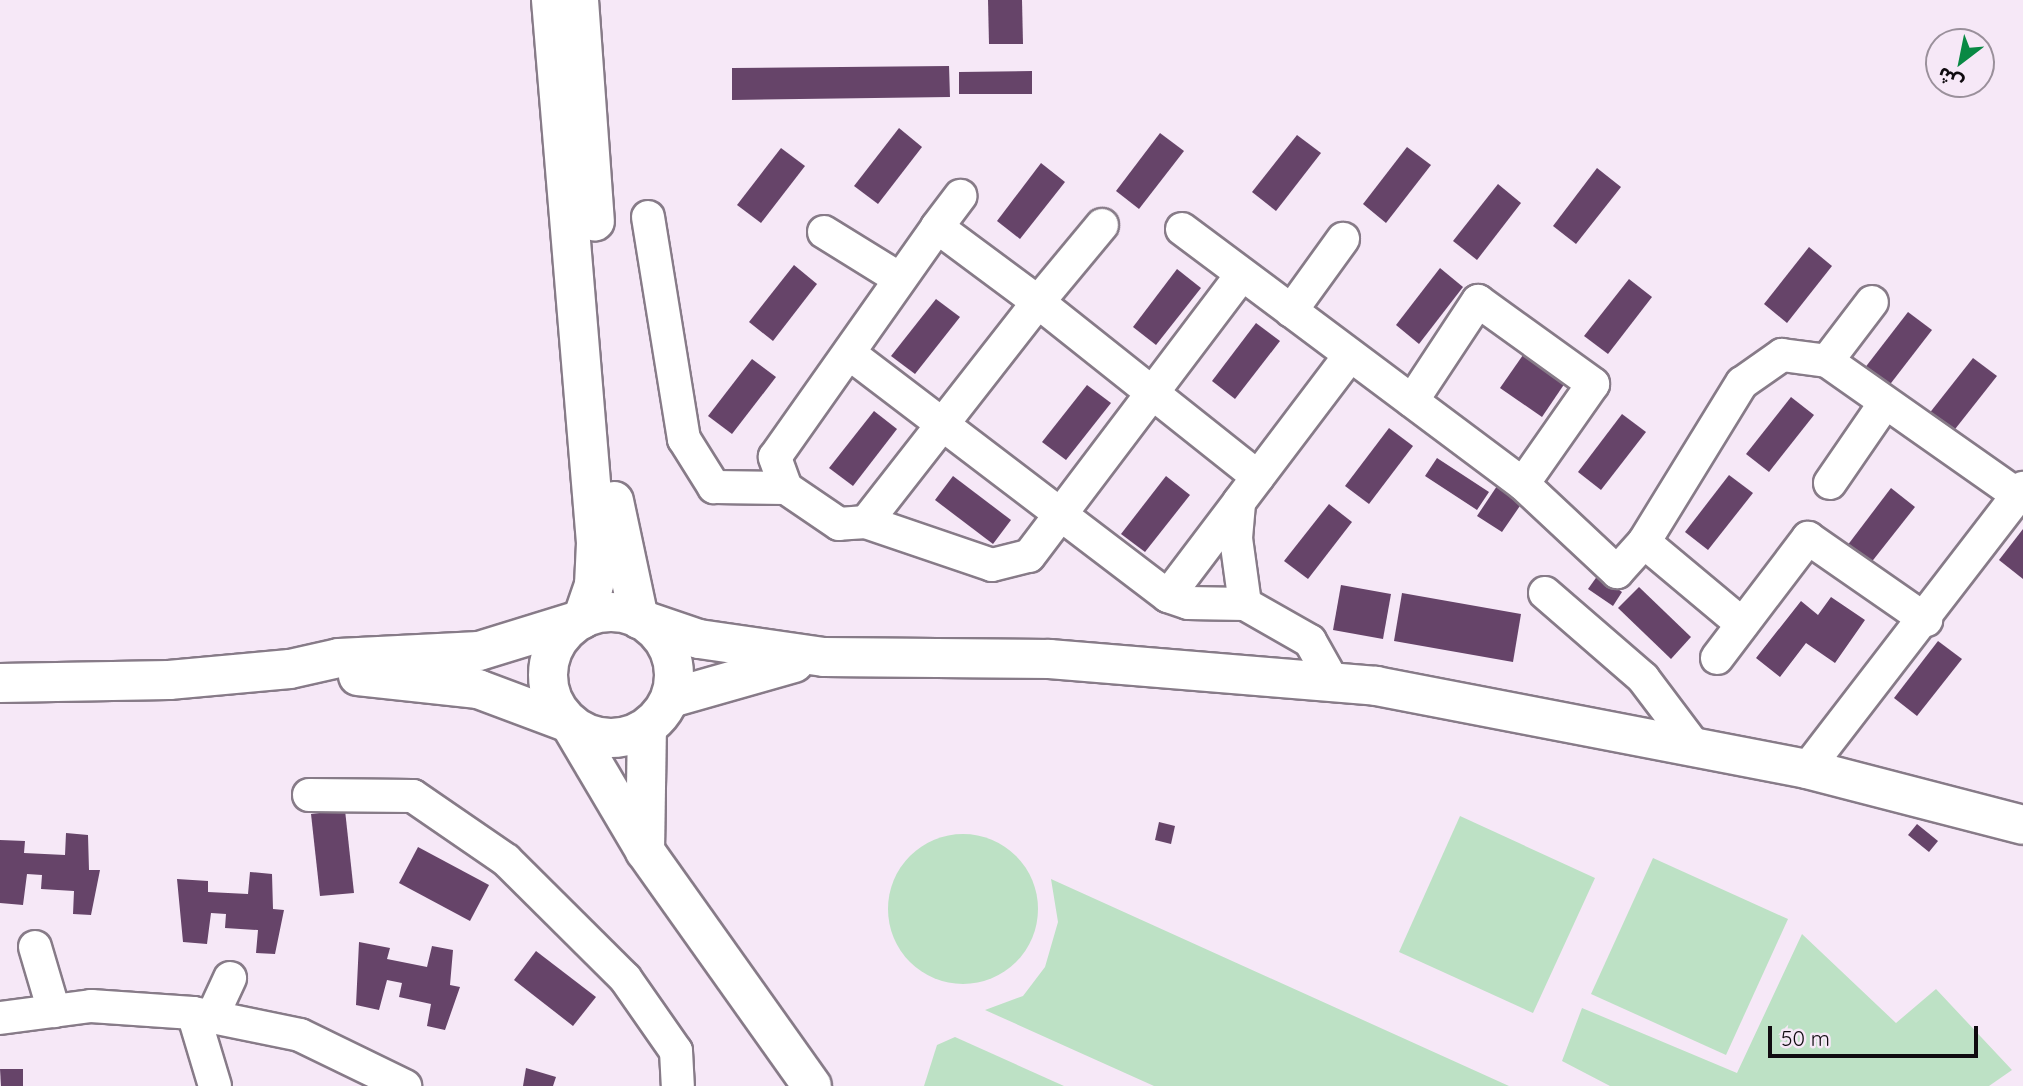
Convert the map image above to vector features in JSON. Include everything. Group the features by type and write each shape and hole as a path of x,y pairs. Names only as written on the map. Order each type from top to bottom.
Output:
{"main road":[{"path":"551,0 596,543 594,585 581,619 554,648 548,667 548,688 646,851 812,1086"},
{"path":"290,669 478,689 607,739 648,728 671,698 675,680 667,644 639,619 607,455 579,0"},
{"path":"0,683 169,680 290,669 339,658 479,651 581,619 621,613 699,639 824,657 1050,659 1332,680 1807,769 2023,825"},
{"path":"671,698 746,672 824,657"},
{"path":"646,851 651,774 648,728"}],"street":[{"path":"786,488 775,457 960,197"},
{"path":"648,217 684,439 714,487 786,488 839,524 866,522 992,565 1029,556 1242,274"},
{"path":"866,522 1038,302 1102,225"},
{"path":"937,227 1038,302 1258,477"},
{"path":"1182,229 1523,485 1617,572 1644,542 1742,383 1782,355 1827,361 1885,403 2020,491 1926,620 1807,769"},
{"path":"824,232 900,279"},
{"path":"1291,311 1343,239"},
{"path":"1412,401 1478,301 1593,384 1523,485"},
{"path":"1827,361 1872,302"},
{"path":"850,354 1063,511 1168,596 1188,603 1245,604 1310,641 1332,680"},
{"path":"1168,596 1350,355"},
{"path":"1830,484 1885,403"},
{"path":"1239,502 1236,538 1245,604"},
{"path":"1717,658 1808,538 1926,620"},
{"path":"1644,542 1742,624"},
{"path":"1545,593 1643,678 1695,747"},
{"path":"309,795 413,796 506,860 625,978 676,1051 678,1086"},
{"path":"35,947 54,1011"},
{"path":"215,1086 202,1015 230,978"},
{"path":"0,1018 91,1006 202,1015 300,1035 405,1086"},
{"path":"344,1056 360,1086"}],"green space":[{"path":"1460,816 1595,878 1533,1013 1399,952"},
{"path":"963,834 992,839 1016,856 1033,880 1038,909 1033,938 1016,962 992,979 963,984 934,979 910,962 893,938 888,909 893,880 910,856 934,839"},
{"path":"1653,858 1788,919 1726,1055 1591,994"},
{"path":"1051,879 1509,1086 1154,1086 985,1010 1023,996 1045,967 1058,922"},
{"path":"1802,934 1896,1023 1936,989 2012,1070 1989,1086 1610,1086 1562,1061 1582,1008 1737,1073"},
{"path":"955,1037 1064,1086 924,1086 937,1045"}],"building":[{"path":"988,0 1022,0 1023,44 989,44"},
{"path":"949,66 950,97 732,100 732,68"},
{"path":"1032,71 1032,94 959,94 959,72"},
{"path":"899,128 922,147 878,204 854,186"},
{"path":"1160,133 1184,151 1139,209 1116,191"},
{"path":"1297,135 1321,153 1276,211 1252,192"},
{"path":"1407,147 1431,165 1386,223 1363,204"},
{"path":"781,148 805,166 761,223 737,205"},
{"path":"1041,163 1065,182 1020,239 997,221"},
{"path":"1597,168 1621,187 1576,244 1553,226"},
{"path":"1498,184 1521,203 1477,260 1453,241"},
{"path":"1809,247 1832,266 1787,323 1764,304"},
{"path":"794,265 817,284 773,341 749,322"},
{"path":"1440,268 1463,287 1419,344 1396,325"},
{"path":"1177,269 1201,288 1156,345 1133,327"},
{"path":"1629,279 1652,297 1608,354 1584,336"},
{"path":"936,299 960,317 915,374 891,356"},
{"path":"1908,312 1932,330 1888,387 1864,369"},
{"path":"1256,323 1280,341 1235,399 1212,381"},
{"path":"1523,355 1565,383 1542,417 1500,388"},
{"path":"1973,358 1997,376 1952,433 1928,415"},
{"path":"752,359 776,377 732,434 708,416"},
{"path":"1087,385 1111,403 1066,460 1042,442"},
{"path":"1791,397 1814,415 1769,472 1746,454"},
{"path":"874,411 897,429 853,486 829,468"},
{"path":"1622,414 1646,432 1601,490 1578,472"},
{"path":"1389,428 1413,446 1369,504 1345,486"},
{"path":"1437,458 1489,492 1477,510 1425,476"},
{"path":"1729,475 1753,493 1708,550 1685,532"},
{"path":"953,476 1011,520 993,544 935,500"},
{"path":"1166,476 1190,495 1145,552 1121,534"},
{"path":"1499,483 1524,500 1502,532 1477,516"},
{"path":"1891,488 1915,507 1870,564 1847,546"},
{"path":"1329,504 1352,522 1308,579 1284,561"},
{"path":"2023,529 2023,579 1999,560"},
{"path":"1598,575 1622,592 1613,606 1588,589"},
{"path":"1341,585 1391,594 1383,639 1333,630"},
{"path":"1639,587 1691,637 1671,659 1618,608"},
{"path":"1402,593 1521,614 1513,662 1394,641"},
{"path":"1831,597 1865,620 1835,663 1806,643 1780,677 1756,658 1801,601 1818,615"},
{"path":"1938,641 1962,659 1917,716 1894,698"},
{"path":"345,810 354,893 320,896 311,814"},
{"path":"1159,822 1175,826 1171,844 1155,840"},
{"path":"1917,824 1938,841 1929,852 1908,835"},
{"path":"66,833 88,835 89,870 100,870 91,915 73,914 74,891 41,889 42,875 27,874 23,905 0,903 0,840 25,841 24,853 65,855"},
{"path":"418,847 489,885 470,921 399,883"},
{"path":"250,872 272,874 273,909 284,910 275,954 256,953 258,930 225,928 226,914 211,913 207,944 183,942 177,879 208,881 208,892 248,894"},
{"path":"359,942 390,948 387,959 427,967 432,946 453,950 450,985 460,987 445,1030 427,1026 431,1004 399,997 402,983 387,980 379,1010 356,1005"},
{"path":"536,951 596,997 573,1026 514,980"},
{"path":"526,1068 556,1077 553,1086 523,1086"},
{"path":"0,1069 23,1069 23,1086 1,1086"}]}
